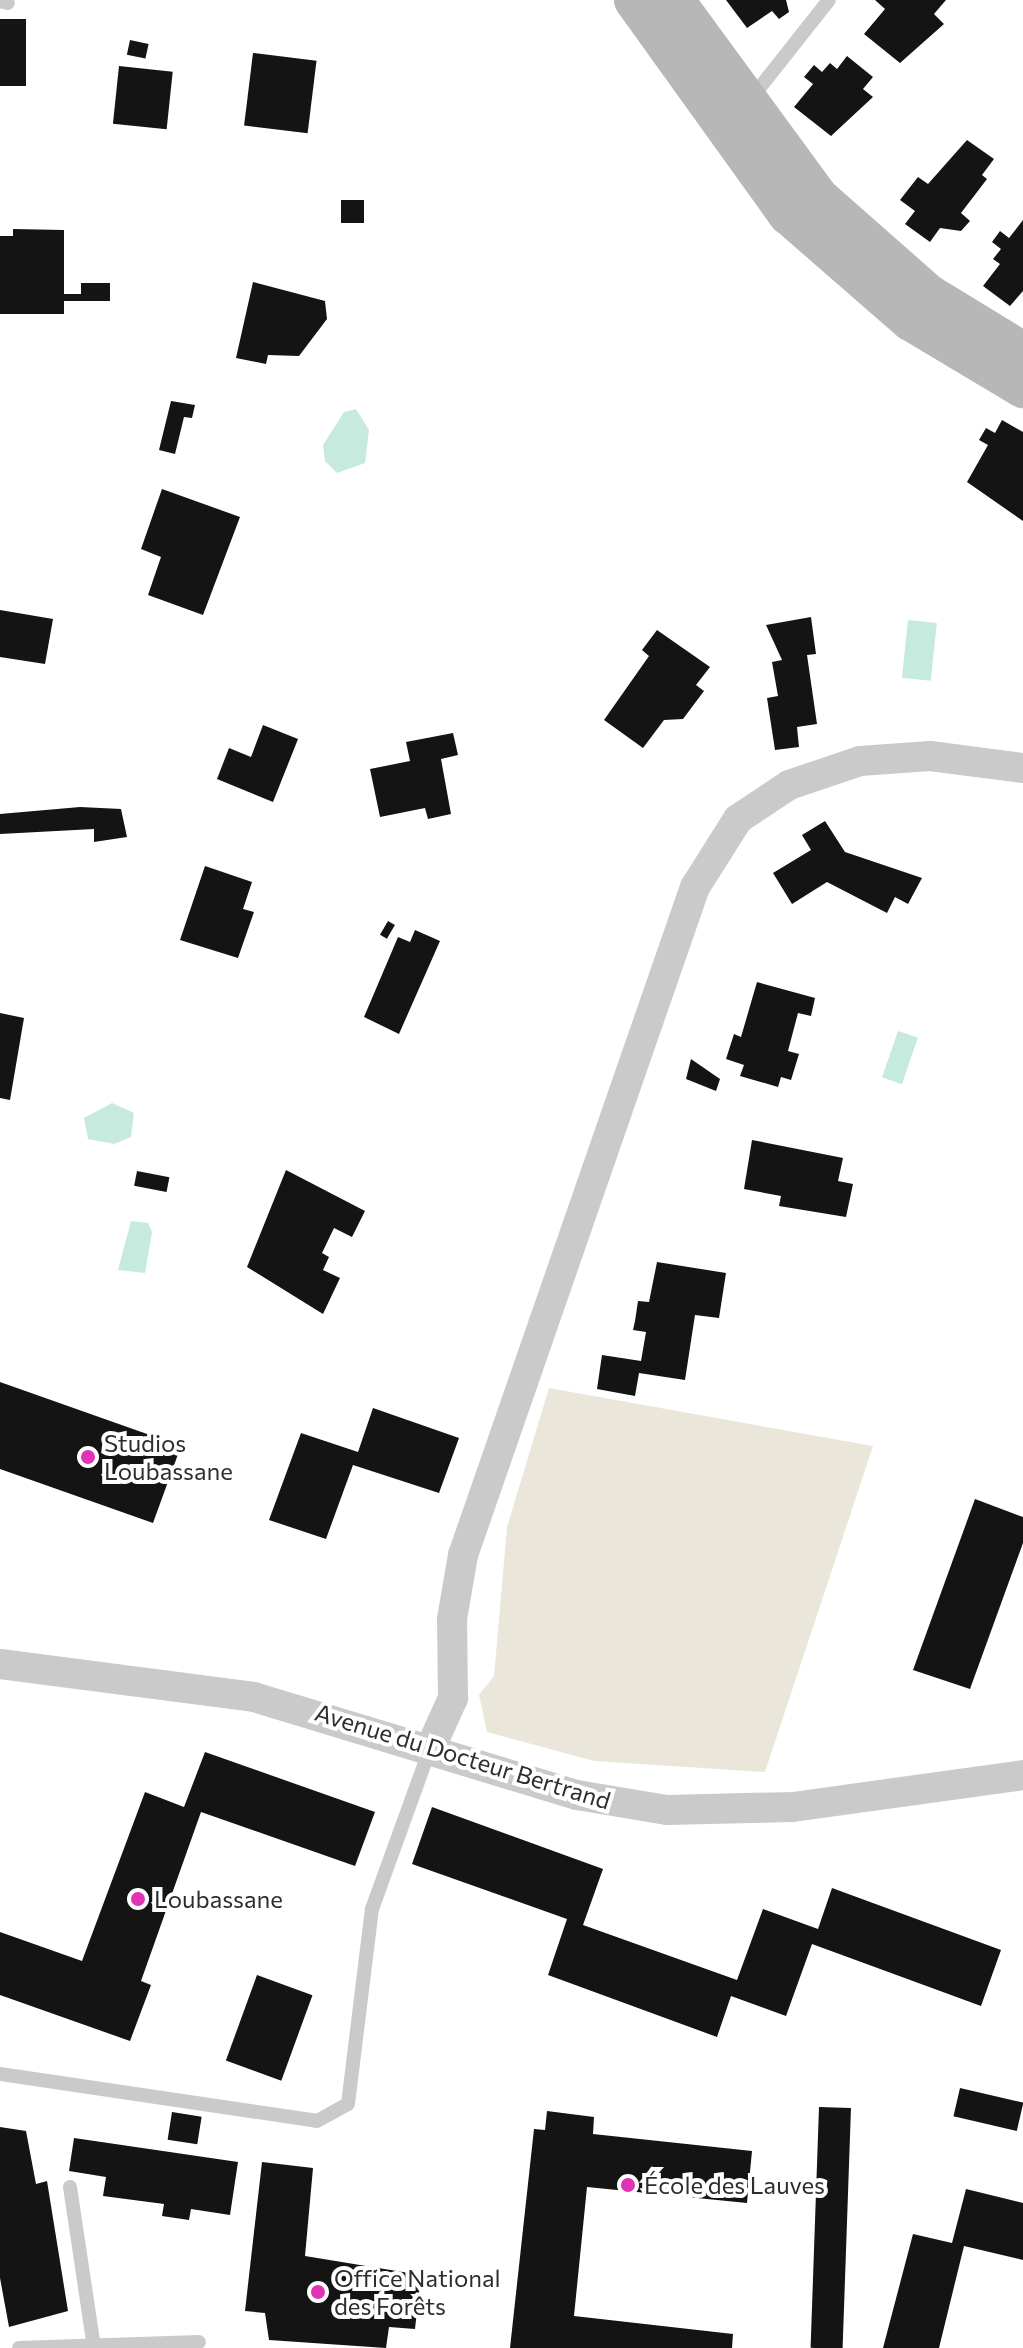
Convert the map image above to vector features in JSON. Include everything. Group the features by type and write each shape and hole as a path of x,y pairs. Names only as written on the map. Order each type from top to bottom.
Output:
{"street":[{"path":"635,0 733,113 863,242 928,295 1023,353"},
{"path":"673,0 789,214 850,271 911,320 1023,387"},
{"path":"430,1749 453,1698 452,1619 463,1555 695,887 738,819 789,785 860,761 902,758 1023,768"},
{"name":"Avenue du Docteur Bertrand","path":"0,1664 254,1697 577,1795 681,1811 793,1807 1023,1775"}],"lane":[{"path":"733,113 829,0"},
{"path":"0,2074 317,2121 348,2104 372,1909 430,1749"},
{"path":"70,2187 93,2341"},
{"path":"19,2348 93,2341 199,2342"}],"shaded area":[{"path":"356,409 369,430 365,463 337,473 325,461 323,445 344,412"},
{"path":"908,620 937,623 931,681 902,678"},
{"path":"898,1031 918,1038 902,1084 882,1077"},
{"path":"112,1103 134,1113 131,1137 114,1144 88,1139 84,1118"},
{"path":"131,1221 148,1223 152,1232 145,1273 118,1270"},
{"path":"549,1388 873,1446 765,1772 594,1761 487,1732 479,1695 494,1676 507,1527"}],"building":[{"path":"726,0 786,0 789,12 779,19 772,11 747,28"},
{"path":"875,0 946,0 934,14 944,24 900,63 864,34 885,9"},
{"path":"0,19 26,19 26,86 0,86"},
{"path":"130,40 149,44 145,59 127,55"},
{"path":"253,53 317,61 308,133 244,125"},
{"path":"847,56 873,77 863,89 873,97 831,136 794,107 813,84 804,77 814,65 822,72 830,63 837,69"},
{"path":"119,66 173,72 167,129 113,124"},
{"path":"967,140 994,159 982,175 987,179 961,213 970,221 961,231 940,228 930,242 905,224 915,211 900,200 918,177 928,184"},
{"path":"341,200 364,200 364,223 341,223"},
{"path":"1023,220 1023,291 1010,306 983,286 1000,264 993,259 1001,249 992,242 1000,231 1009,238"},
{"path":"13,229 64,230 64,294 81,294 81,283 110,283 110,301 64,301 64,314 0,314 0,236 13,236"},
{"path":"253,282 325,301 327,319 299,356 268,355 266,364 236,358"},
{"path":"171,401 195,405 192,418 184,417 175,454 159,450"},
{"path":"1002,420 1023,432 1023,521 967,482 988,445 979,440 986,428 995,433"},
{"path":"162,489 240,517 203,615 148,595 161,557 141,549"},
{"path":"0,610 53,619 45,664 0,657"},
{"path":"811,617 816,654 807,655 817,724 797,727 799,747 775,750 767,698 778,696 772,662 782,660 766,625"},
{"path":"657,630 710,667 696,685 704,691 683,719 664,720 643,748 604,720 649,656 642,650"},
{"path":"263,725 298,739 273,802 217,779 229,748 251,757"},
{"path":"453,733 458,755 441,759 451,814 428,819 425,808 380,817 370,769 410,761 406,742"},
{"path":"80,807 121,809 127,837 94,842 94,829 0,834 0,814"},
{"path":"825,821 845,852 922,878 908,904 895,897 887,913 827,882 792,904 773,873 811,850 802,835"},
{"path":"205,866 252,882 243,909 254,912 238,958 180,940"},
{"path":"388,921 395,925 387,939 380,935"},
{"path":"415,930 440,941 399,1034 364,1017 398,937 410,942"},
{"path":"757,982 815,998 811,1016 798,1013 788,1051 799,1054 791,1080 781,1077 778,1087 740,1076 744,1065 726,1059 734,1034 741,1037"},
{"path":"0,1013 24,1018 10,1100 0,1098"},
{"path":"691,1059 720,1079 716,1091 686,1079"},
{"path":"752,1140 843,1158 838,1181 853,1184 846,1217 779,1206 781,1196 744,1189"},
{"path":"286,1170 365,1211 352,1237 334,1228 322,1253 329,1257 323,1270 340,1278 323,1314 247,1267"},
{"path":"137,1171 169,1177 167,1192 134,1186"},
{"path":"657,1262 726,1273 719,1318 695,1315 685,1380 639,1373 635,1396 597,1389 602,1355 641,1361 646,1332 633,1330 638,1301 649,1302"},
{"name":"Studios Loubassane","path":"0,1382 181,1446 153,1523 0,1469"},
{"path":"373,1408 459,1438 439,1493 353,1465 326,1539 269,1520 301,1433 358,1452"},
{"path":"975,1499 1023,1517 1023,1543 970,1689 913,1670"},
{"name":"Loubassane","path":"205,1752 375,1812 355,1866 201,1812 141,1981 151,1985 130,2041 0,1995 0,1932 82,1961 145,1792 184,1807"},
{"path":"432,1807 603,1869 583,1925 737,1980 763,1909 818,1929 832,1888 1001,1950 981,2006 812,1944 786,2016 731,1996 717,2037 548,1975 567,1919 412,1864"},
{"name":"Loubassane","path":"257,1975 312,1995 281,2081 226,2061"},
{"path":"960,2088 1023,2103 1017,2131 953,2116"},
{"path":"819,2107 851,2108 843,2348 811,2348"},
{"path":"547,2111 594,2117 593,2134 752,2151 747,2203 587,2187 574,2316 733,2334 732,2348 510,2348 534,2129 545,2130"},
{"path":"172,2112 202,2117 197,2144 168,2140"},
{"path":"0,2127 26,2131 36,2184 47,2181 68,2311 9,2327 0,2278"},
{"path":"74,2138 238,2162 230,2215 191,2209 189,2220 162,2216 164,2204 103,2196 106,2177 69,2171"},
{"path":"262,2162 313,2168 305,2256 421,2275 415,2329 389,2327 386,2348 269,2340 265,2313 245,2311"},
{"path":"966,2189 1023,2203 1023,2260 964,2246 939,2348 883,2348 913,2234 952,2243"}],"place":[{"name":"Studios Loubassane","path":"88,1457"},
{"name":"Loubassane","path":"138,1899"},
{"name":"École des Lauves","path":"628,2185"},
{"name":"Office National des Forêts","path":"318,2292"}]}
